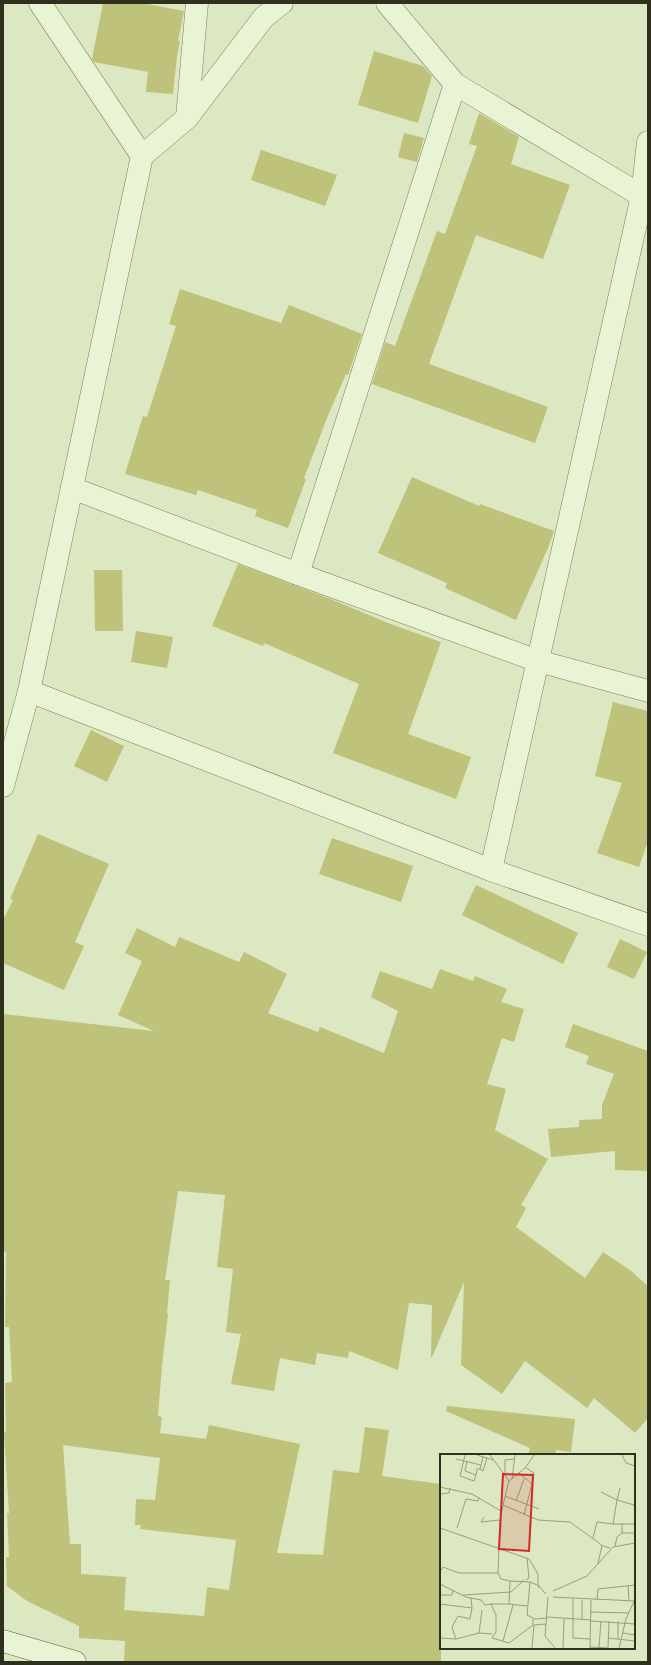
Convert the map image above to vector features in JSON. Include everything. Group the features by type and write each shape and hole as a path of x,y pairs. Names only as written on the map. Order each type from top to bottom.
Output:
{"street":[{"path":"40,3 142,156"},
{"path":"187,118 197,3"},
{"path":"3,786 29,691 142,156 187,118 264,18 282,3"},
{"path":"387,3 455,84 642,196"},
{"path":"298,574 455,84"},
{"path":"491,870 642,196 648,142"},
{"path":"72,488 298,574 538,661 648,692"},
{"path":"29,691 491,870 648,925"},
{"path":"3,1641 75,1662"}],"building":[{"path":"103,3 142,3 184,11 178,41 180,41 173,94 146,92 148,72 94,62 92,59"},
{"path":"374,51 423,66 432,76 418,123 358,105"},
{"path":"479,113 519,137 511,164 570,185 543,259 476,235 429,364 548,407 535,443 372,384 385,342 395,346 437,231 445,234 477,146 469,144"},
{"path":"404,133 424,138 417,162 398,157"},
{"path":"261,150 337,175 325,206 251,180"},
{"path":"180,289 281,323 289,305 362,334 348,375 346,374 329,413 304,478 306,479 288,528 255,516 257,510 198,490 196,495 125,474 143,416 147,417 176,326 169,324"},
{"path":"412,477 479,506 480,504 554,531 516,620 445,588 447,583 378,553"},
{"path":"238,564 333,600 388,623 441,642 408,734 471,757 456,799 333,753 359,684 264,643 263,646 212,626"},
{"path":"94,570 122,570 123,631 95,631"},
{"path":"136,631 173,637 167,668 131,662"},
{"path":"613,702 648,711 648,841 639,867 597,853 622,783 595,776"},
{"path":"91,730 124,746 107,782 74,766"},
{"path":"38,834 109,864 75,942 84,946 64,990 3,963 3,920 13,900 10,899"},
{"path":"332,838 413,866 401,902 319,874"},
{"path":"476,885 578,933 563,964 462,915"},
{"path":"137,928 175,947 179,937 239,962 244,952 287,974 268,1013 318,1032 320,1027 384,1053 398,1011 371,997 380,971 432,989 440,969 473,981 475,976 507,989 501,1002 524,1009 514,1042 502,1038 487,1084 506,1089 495,1130 548,1159 521,1205 526,1208 516,1227 585,1278 603,1252 630,1270 648,1286 648,1418 635,1433 594,1398 587,1408 525,1361 502,1394 461,1365 464,1282 432,1357 432,1305 409,1303 398,1370 349,1351 348,1358 317,1353 315,1365 280,1358 274,1391 231,1384 241,1334 226,1332 233,1269 217,1267 225,1195 178,1191 165,1280 170,1280 158,1416 162,1417 160,1433 206,1439 209,1425 300,1444 277,1553 323,1555 333,1470 359,1473 365,1427 389,1430 382,1476 440,1484 441,1662 124,1662 125,1641 79,1638 79,1626 27,1601 7,1586 6,1557 9,1557 7,1513 9,1513 4,1432 6,1431 5,1383 12,1382 9,1327 5,1327 6,1252 3,1251 3,1014 154,1031 118,1015 142,961 125,953","holes":["63,1445 160,1458 155,1500 136,1499 135,1525 141,1525 140,1529 236,1540 229,1590 207,1587 204,1616 124,1610 126,1577 81,1574 81,1544 70,1544"]},
{"path":"620,939 647,952 634,979 607,967"},
{"path":"573,1024 648,1051 648,1171 615,1170 615,1151 551,1157 548,1129 579,1127 579,1120 602,1119 602,1105 614,1074 586,1064 589,1056 565,1047"},
{"path":"447,1406 575,1419 571,1452 556,1450 555,1454 528,1454 530,1448 446,1411"}]}
